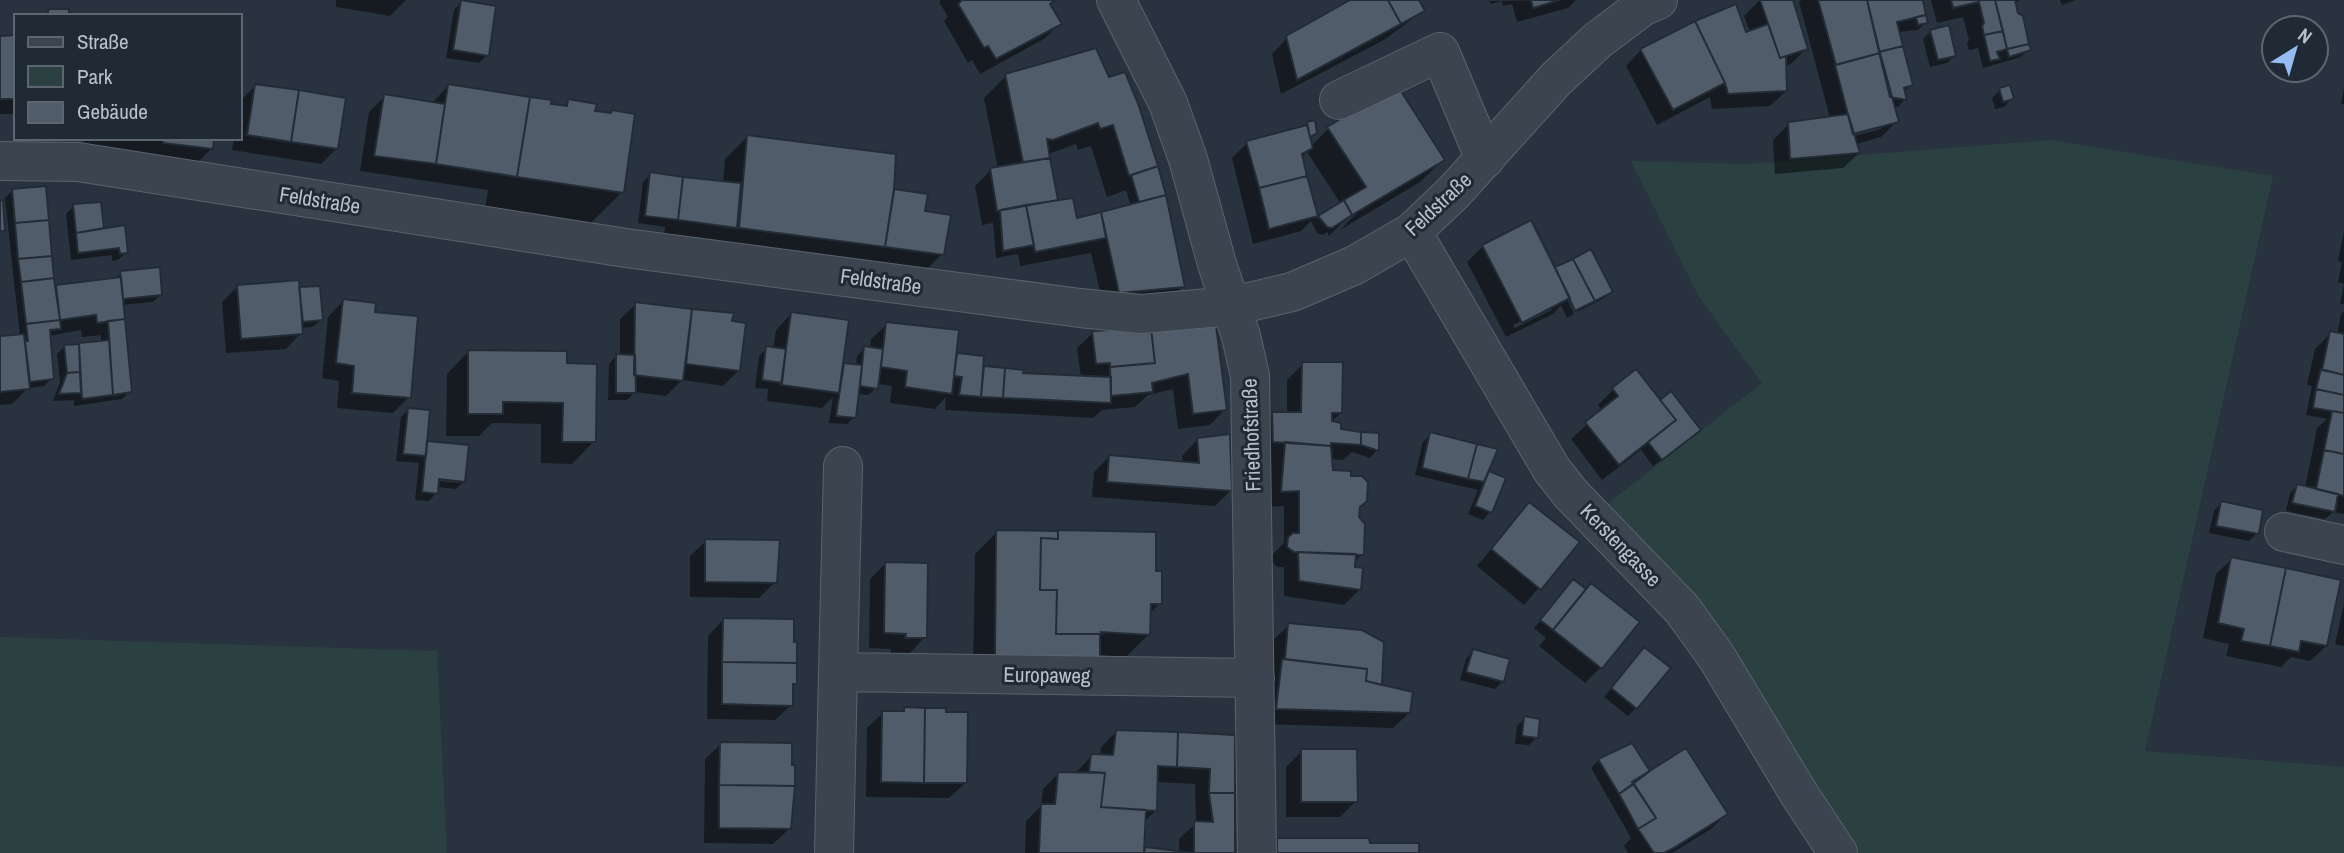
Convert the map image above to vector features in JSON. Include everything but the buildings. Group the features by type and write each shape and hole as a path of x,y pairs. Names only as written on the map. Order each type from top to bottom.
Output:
{"street":[{"name":"Friedhofstraße","path":"1116,0 1168,103 1188,159 1250,376 1257,853"},
{"name":"Feldstraße","path":"0,161 78,162 626,247 1080,308 1141,314 1232,306 1292,292 1355,265 1412,232 1485,159 1556,79 1598,40 1642,7 1658,0"},
{"path":"1339,100 1440,52 1485,159"},
{"name":"Kerstengasse","path":"1412,232 1552,470 1571,494 1682,610 1716,656 1838,853"},
{"path":"834,853 843,466"},
{"path":"2284,533 2344,545"},
{"name":"Europaweg","path":"838,672 1255,678"}],"green space":[{"path":"2051,140 2273,176 2145,751 2344,767 2344,853 1829,853 1684,638 1578,527 1762,383 1699,297 1631,161 1747,164"},
{"path":"0,637 437,651 447,853 0,853"}]}
